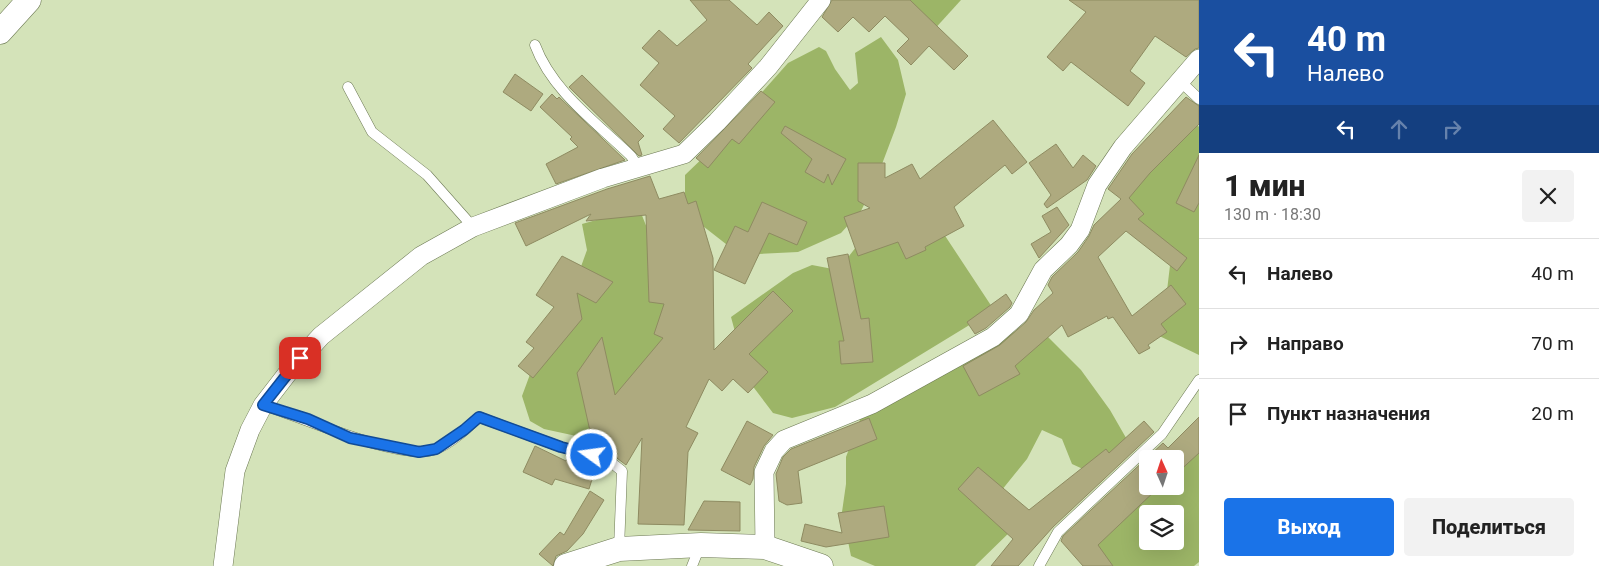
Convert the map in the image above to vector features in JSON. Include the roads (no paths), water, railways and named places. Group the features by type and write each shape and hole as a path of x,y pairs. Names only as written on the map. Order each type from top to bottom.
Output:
{"street":[{"path":"0,32 29,0"},
{"path":"223,566 235,471 250,430 263,405 290,370 321,336 421,256 473,227 638,167 674,159 684,154 717,122 768,67 821,0"},
{"path":"765,547 764,472 774,450 784,440 872,404 993,337 1019,314 1043,270 1069,245 1080,230 1097,185 1123,147 1199,59"},
{"path":"566,566 619,550 697,555 765,547 820,566"}],"lane":[{"path":"535,45 554,81 631,156 638,167"},
{"path":"1181,82 1199,99"},
{"path":"348,88 372,132 427,174 473,227"},
{"path":"1039,566 1058,532 1162,434 1199,380"},
{"path":"263,405 308,419 350,438 419,452 436,449 479,417 561,447 607,459 622,471 619,550"}]}
